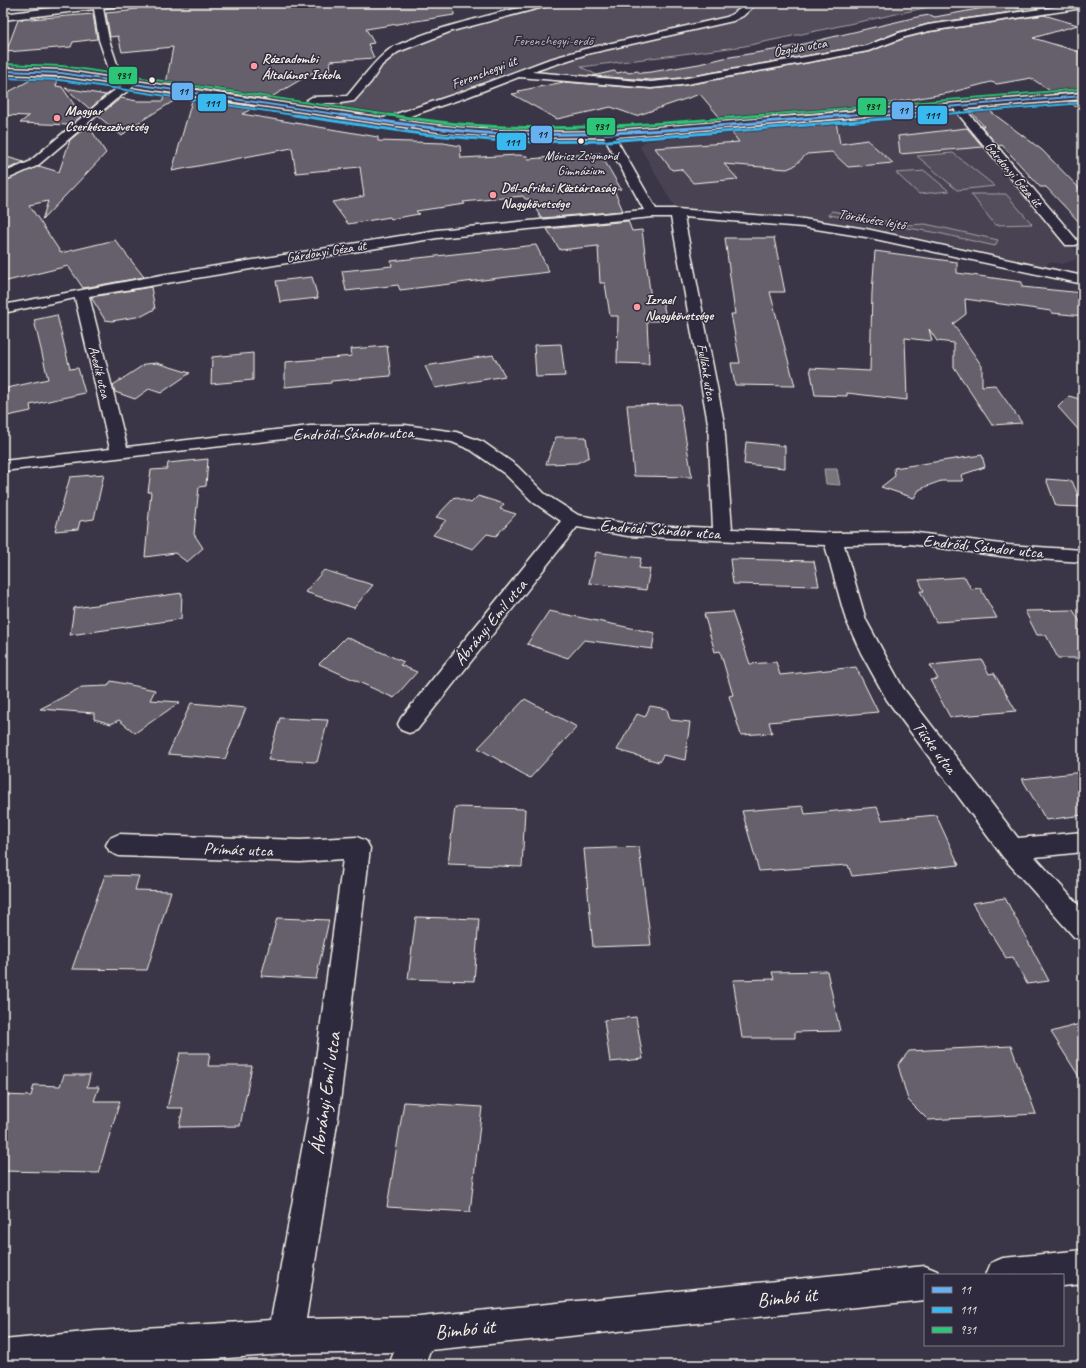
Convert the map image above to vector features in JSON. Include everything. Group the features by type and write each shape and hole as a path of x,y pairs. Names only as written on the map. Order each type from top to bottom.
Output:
{"street":[{"path":"3,16 97,4 119,3"},
{"path":"272,104 300,100 350,99 367,80 379,63 395,50 449,29 546,3"},
{"name":"Ferenchegyi út","path":"385,122 550,62 585,52 718,22 740,14 753,3"},
{"path":"1044,3 1077,15"},
{"path":"97,4 104,40 118,81"},
{"name":"Őzgida utca","path":"519,74 651,85 681,82 868,48 902,35 928,28 1083,5"},
{"path":"3,71 48,71 385,122 465,133 503,136 570,136 608,134 1083,96"},
{"path":"3,177 33,164 45,156 111,98 132,83"},
{"name":"Gárdonyi Géza út","path":"956,106 1071,242"},
{"path":"608,134 652,213"},
{"name":"Gárdonyi Géza út","path":"3,309 81,293 437,234 652,213"},
{"name":"Törökvész lejtő","path":"652,213 677,213 803,223 866,233 1083,280"},
{"name":"Fullánk utca","path":"677,213 716,423 723,534"},
{"name":"Avedik utca","path":"81,293 120,452"},
{"name":"Endrődi Sándor utca","path":"3,466 310,431 398,430 456,437 478,446 511,470 539,498 572,520 628,530 833,539 910,538 1008,551 1083,556"},
{"name":"Ábrányi Emil utca","path":"409,724 572,520"},
{"name":"Tüske utca","path":"833,539 856,620 876,660 896,694 1012,850 1083,929"},
{"path":"1012,850 1083,842"},
{"name":"Prímás utca","path":"119,845 300,851 357,848"},
{"name":"Ábrányi Emil utca","path":"286,1337 324,1111 357,848"},
{"path":"1013,1274 1083,1267"},
{"name":"Bimbó út","path":"3,1358 96,1349 286,1337 419,1334 924,1283"},
{"path":"407,1365 419,1334"}],"shaded area":[{"name":"Móricz Zsigmond Gimnázium","path":"955,114 1078,253 1075,260 1063,264 1049,262 1044,269 921,240 811,219 682,209 674,206 640,147 644,142 658,139"},
{"path":"824,469 837,469 840,485 826,484"}],"green space":[{"name":"Ferenchegyi-erdő","path":"549,3 926,3 934,6 745,46 581,67 609,81 519,74 385,122 342,115 341,100 350,99 395,50 421,39"},
{"path":"953,153 995,186 957,190 917,156"},
{"path":"925,171 949,191 919,194 896,173"},
{"path":"971,194 1006,194 1032,224 995,225"},
{"path":"832,211 906,225 925,224 998,240 995,246 938,233 829,215"}],"building":[{"path":"165,3 453,3 454,15 366,29 374,43 368,44 374,58 330,61 329,72 312,73 268,99 195,88 196,87 166,84 173,47 122,52 118,36 110,37 106,13 129,11 137,9 137,7 165,5"},
{"path":"1005,4 1025,10 928,24 898,32 866,45 681,78 651,80 593,76 614,71 618,73 625,71 629,73 637,71 641,73 699,64 724,58 786,48 917,17 930,15 935,17"},
{"path":"93,14 97,39 73,42 71,47 6,52 18,20"},
{"path":"1044,15 1078,25 1033,38 1083,53 1083,92 1055,94 1031,78 997,84 991,82 949,93 878,105 878,108 722,120 700,94 636,116 611,107 557,119 512,94 520,93 518,91 564,82 651,89 681,86 868,52 905,38 929,32"},
{"path":"36,77 59,77 56,86 62,87 82,116 70,125 20,123 29,116 3,115 3,95"},
{"path":"65,88 106,95 90,109"},
{"path":"164,93 182,96 131,127 122,136 98,116 121,98 137,101 163,101"},
{"path":"193,97 255,107 242,114 378,137 378,141 444,143 460,146 461,158 519,155 527,156 528,159 600,153 621,189 614,190 623,211 541,218 530,199 525,199 523,196 463,202 465,204 416,211 419,214 348,224 332,202 364,196 360,167 296,173 292,148 172,171"},
{"path":"1083,101 1083,111 1068,102"},
{"path":"987,109 1042,150 1083,192 1083,226 1046,187 1040,187 1002,145 998,146 981,126 984,126 969,110"},
{"path":"847,119 836,122 840,144 867,140 893,163 848,167 832,152 807,154 794,166 787,169 724,164 738,179 693,183 681,169 672,170 655,148 739,142 729,129"},
{"path":"88,125 106,153 42,220 48,201 29,205 61,253 115,240 144,277 83,288 68,266 3,282 3,182 39,166 59,172 70,140"},
{"path":"967,128 983,147 900,154 898,136"},
{"path":"3,156 24,162 3,171"},
{"path":"628,221 632,231 642,230 651,299 662,299 667,321 647,321 649,364 617,363 618,316 610,316 605,283 600,283 598,246 560,250 547,229"},
{"path":"725,238 774,238 785,292 770,292 795,386 735,385 731,363 740,363 731,314 735,314"},
{"path":"536,245 549,272 400,290 398,285 346,291 342,271 392,266 391,261"},
{"path":"875,251 957,262 957,273 1022,282 1022,287 1083,293 1083,316 1052,313 1051,311 965,299 966,314 953,324 982,366 982,386 995,385 1022,423 992,425 954,367 954,343 937,341 929,329 932,341 905,338 907,400 847,393 847,396 815,395 810,368 870,371 872,293"},
{"path":"312,277 318,298 280,302 276,281"},
{"path":"151,287 155,309 142,316 112,321 105,320 91,297"},
{"path":"57,315 70,369 78,368 85,393 30,405 31,411 3,417 3,393 7,392 7,388 48,379 34,320"},
{"path":"561,344 565,376 536,377 534,345"},
{"path":"387,346 391,376 331,381 331,383 285,387 285,362 352,356 351,349"},
{"path":"253,353 253,380 211,384 212,357"},
{"path":"493,355 505,376 435,388 425,366"},
{"path":"157,363 190,373 161,393 149,389 135,399 115,392 113,385 145,364"},
{"path":"1069,396 1083,400 1083,435 1058,407"},
{"path":"680,404 692,477 634,476 627,405"},
{"path":"556,437 586,437 589,457 577,463 546,464"},
{"path":"746,442 785,446 785,468 744,464"},
{"path":"982,455 985,467 961,475 963,481 941,481 919,490 914,498 881,487 895,476 894,468"},
{"path":"208,459 206,486 199,487 194,534 203,548 187,562 175,553 145,557 151,492 148,492 151,470 167,469 168,463"},
{"path":"104,474 94,519 80,521 78,529 55,531 70,477"},
{"path":"1046,479 1072,481 1083,507 1056,506"},
{"path":"478,496 504,504 500,509 516,514 496,536 487,534 473,549 433,535 446,520 436,517 455,497 471,503"},
{"path":"596,552 641,558 639,568 650,569 646,590 589,583"},
{"path":"730,559 814,561 819,586 733,584"},
{"path":"324,570 373,585 354,608 305,592"},
{"path":"965,577 971,589 980,588 997,618 936,622 920,591 924,591 919,580"},
{"path":"182,593 181,619 70,635 74,608"},
{"path":"1073,610 1083,627 1083,658 1058,658 1046,635 1037,635 1025,611"},
{"path":"549,611 655,633 652,649 584,640 568,658 527,644"},
{"path":"732,612 750,664 776,662 780,675 856,667 878,712 769,722 772,733 741,735 729,696 733,695 720,651 715,652 704,614"},
{"path":"346,637 404,662 400,665 417,672 394,698 319,664"},
{"path":"982,660 989,674 994,673 1016,711 950,717 930,680 938,679 930,665"},
{"path":"111,681 155,690 150,700 180,702 135,733 119,720 111,724 94,719 94,713 40,709 82,687 108,686"},
{"path":"525,699 577,727 530,778 478,748"},
{"path":"191,703 246,708 225,759 168,754"},
{"path":"650,706 667,709 670,720 690,722 685,760 663,755 659,762 617,750 637,714 645,717"},
{"path":"280,718 328,720 317,762 268,760"},
{"path":"1083,772 1083,815 1046,820 1022,779"},
{"path":"803,806 805,814 877,807 882,820 936,815 959,865 852,876 848,865 759,871 742,811"},
{"path":"455,807 525,809 522,867 448,864"},
{"path":"639,847 651,945 593,947 584,849"},
{"path":"105,875 139,876 135,890 171,891 147,970 72,969"},
{"path":"1005,898 1049,981 1027,984 1013,957 1006,958 972,903"},
{"path":"416,917 479,919 474,981 408,979"},
{"path":"277,918 329,920 316,979 261,976"},
{"path":"827,971 840,1031 795,1032 795,1038 742,1038 733,980 774,979 772,972"},
{"path":"636,1017 643,1059 610,1062 604,1020"},
{"path":"1083,1023 1083,1083 1051,1032"},
{"path":"1011,1046 1036,1114 928,1120 908,1100 898,1065 909,1051"},
{"path":"180,1053 210,1053 208,1066 252,1066 240,1126 179,1127 183,1108 167,1108"},
{"path":"64,1075 90,1075 87,1087 99,1087 94,1101 120,1101 98,1173 3,1171 3,1095 31,1096 34,1085 60,1086"},
{"path":"404,1102 482,1107 470,1212 387,1207"}],"transit line":[{"name":"931","path":"3,64 62,66 465,125 547,128 668,123 1082,89"},
{"name":"11","path":"3,71 61,73 422,127 506,134 588,134 670,129 1083,96"},
{"name":"111","path":"3,78 60,80 421,134 514,142 608,141 1083,103"}],"place":[{"name":"Rózsadombi Általános Iskola","path":"254,66"},
{"name":"Magyar Cserkészszövetség","path":"57,118"},
{"name":"Móricz Zsigmond Gimnázium","path":"581,141"},
{"name":"Dél-afrikai Köztársaság Nagykövetsége","path":"493,195"},
{"name":"Izrael Nagykövetsége","path":"637,307"}]}
